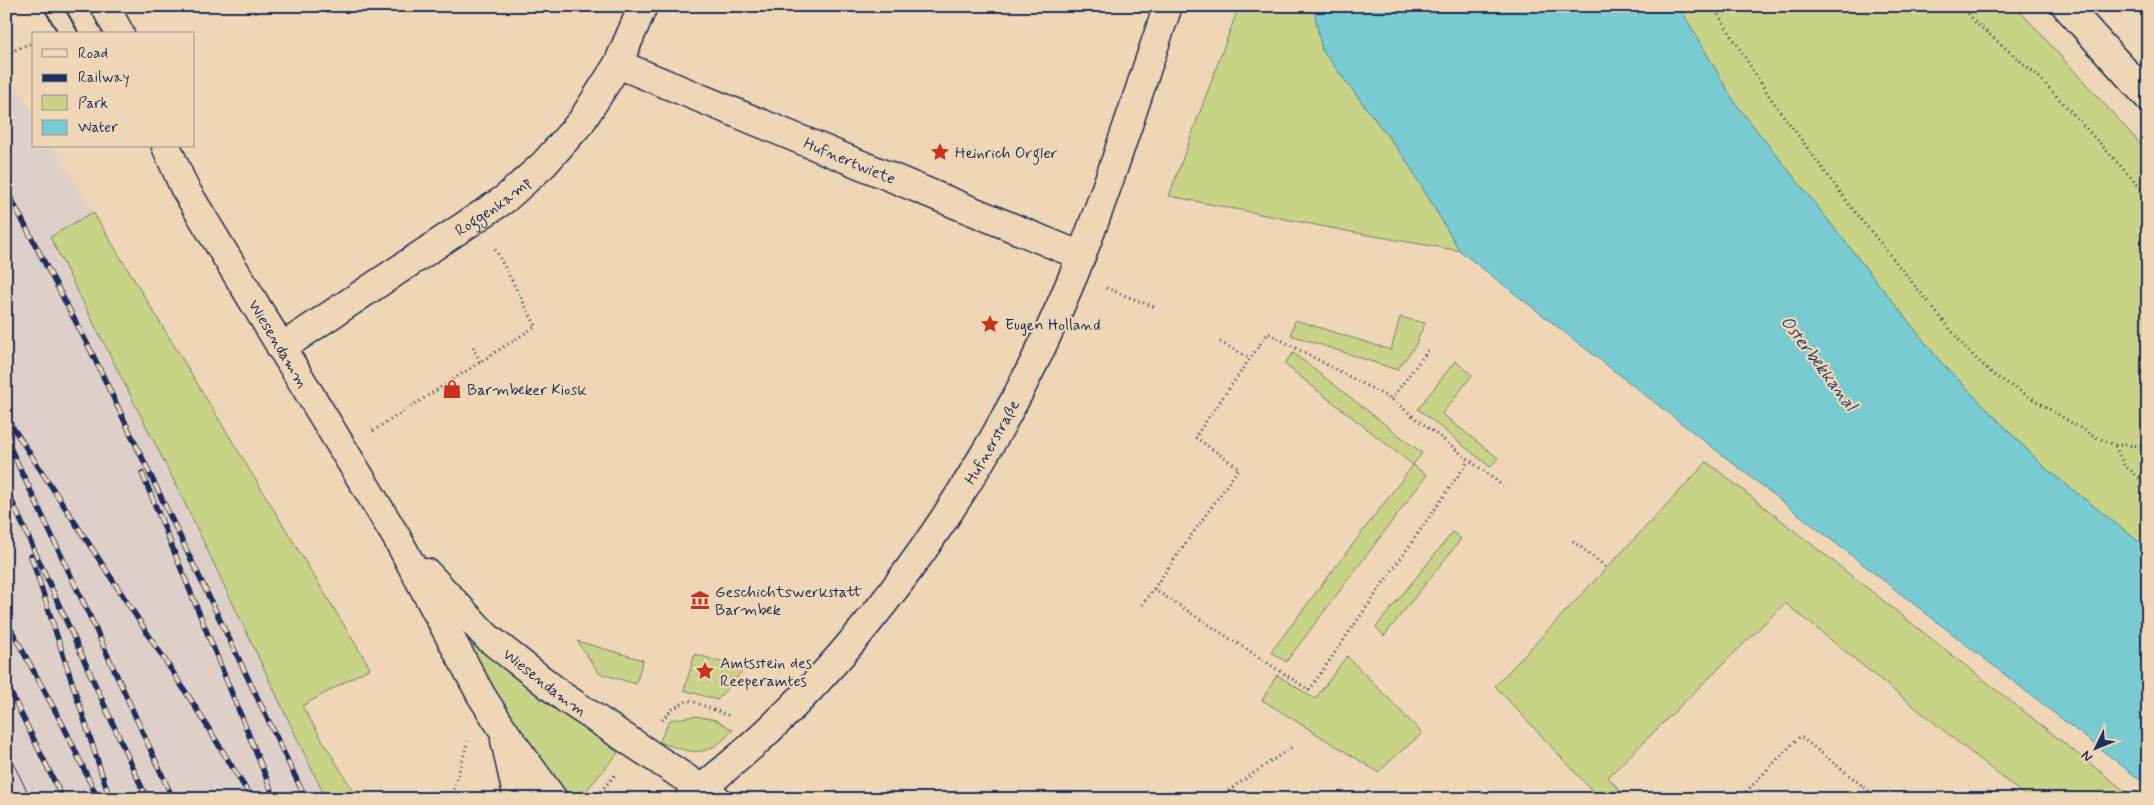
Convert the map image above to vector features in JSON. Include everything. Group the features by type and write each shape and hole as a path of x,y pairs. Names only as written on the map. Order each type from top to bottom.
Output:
{"street":[{"path":"104,6 119,32"},
{"name":"Roggenkamp","path":"281,348 505,199 544,164 581,122 618,64 643,6"},
{"name":"Hufnerstraße","path":"702,795 768,732 830,666 893,589 952,508 1023,385 1077,265 1168,6"},
{"path":"2066,6 2148,97"},
{"name":"Hufnertwiete","path":"618,64 1077,265"},
{"name":"Wiesendamm","path":"163,150 397,538 481,695 504,731 553,799"},
{"name":"Wiesendamm","path":"397,538 452,601 487,637 565,698 702,795"},
{"path":"504,731 518,799"}],"lane":[{"path":"53,6 68,32"}],"path":[{"path":"1714,6 1774,104 1851,207 1968,351 1994,375 2093,436 2115,445 2148,446"},
{"path":"1962,6 1975,22 2039,77 2148,196"},
{"path":"6,38 14,50"},
{"path":"6,54 32,43"},
{"path":"344,450 536,326 494,251 505,199"},
{"path":"1077,265 1157,308"},
{"path":"1142,605 1239,468 1194,437 1268,333 1391,399 1502,486"},
{"path":"1220,342 1250,358"},
{"path":"473,347 480,362"},
{"path":"1391,399 1430,349"},
{"path":"2115,445 2124,465 2148,485"},
{"path":"1154,589 1309,690 1469,460"},
{"path":"1573,541 1607,568"},
{"path":"451,799 481,695"},
{"path":"660,723 672,709 688,700 768,732"},
{"path":"1739,799 1800,736 1880,799"},
{"path":"1216,799 1292,747"},
{"path":"594,799 619,770"},
{"path":"1473,799 1478,792"}],"shaded area":[{"path":"6,69 32,112 32,148 54,148 93,212 51,237 180,493 326,799 6,799"}],"green space":[{"path":"1239,6 1313,6 1322,50 1406,160 1460,251 1351,232 1169,196"},
{"path":"1679,6 2015,6 2148,152 2148,549 2044,467 1939,360 1735,103"},
{"path":"93,212 370,668 302,706 358,799 326,799 180,493 50,237"},
{"path":"1400,317 1425,323 1415,346 1397,370 1291,335 1295,320 1391,350"},
{"path":"1293,353 1422,453 1413,465 1284,364"},
{"path":"1455,361 1472,375 1442,414 1498,458 1490,467 1418,409"},
{"path":"1707,462 2135,799 2029,799 1785,603 1608,777 1621,792 1614,799 1600,799 1495,686"},
{"path":"1413,465 1427,475 1286,662 1271,652"},
{"path":"1453,532 1461,539 1384,636 1376,627"},
{"path":"577,641 643,660 636,684 599,673"},
{"path":"473,645 547,703 618,753 579,799 570,799 521,731 469,649"},
{"path":"695,654 744,669 717,700 684,690"},
{"path":"1347,656 1422,733 1378,772 1262,700 1277,675 1315,699"},
{"path":"695,716 716,720 733,730 715,746 707,750 691,751 659,742 670,720"}],"water":[{"name":"Osterbekkanal","path":"1313,6 1679,6 1735,103 1939,360 2044,467 2148,549 2148,786 1460,251 1406,160 1322,50"}],"tram line":[{"path":"6,749 31,799"}],"railway":[{"path":"6,189 90,349 306,799"},
{"path":"6,417 191,700 252,799"},
{"path":"6,439 87,610 173,799"},
{"path":"142,473 275,799"},
{"path":"6,488 147,799"},
{"path":"31,556 110,799"},
{"path":"6,620 65,729 98,799"},
{"path":"6,683 63,799"}],"place":[{"name":"Heinrich Orgler","path":"940,152"},
{"name":"Eugen Holland","path":"990,324"},
{"name":"Barmbeker Kiosk","path":"452,389"},
{"name":"Geschichtswerkstatt Barmbek","path":"700,600"},
{"name":"Amtsstein des Reeperamtes","path":"705,671"}]}
